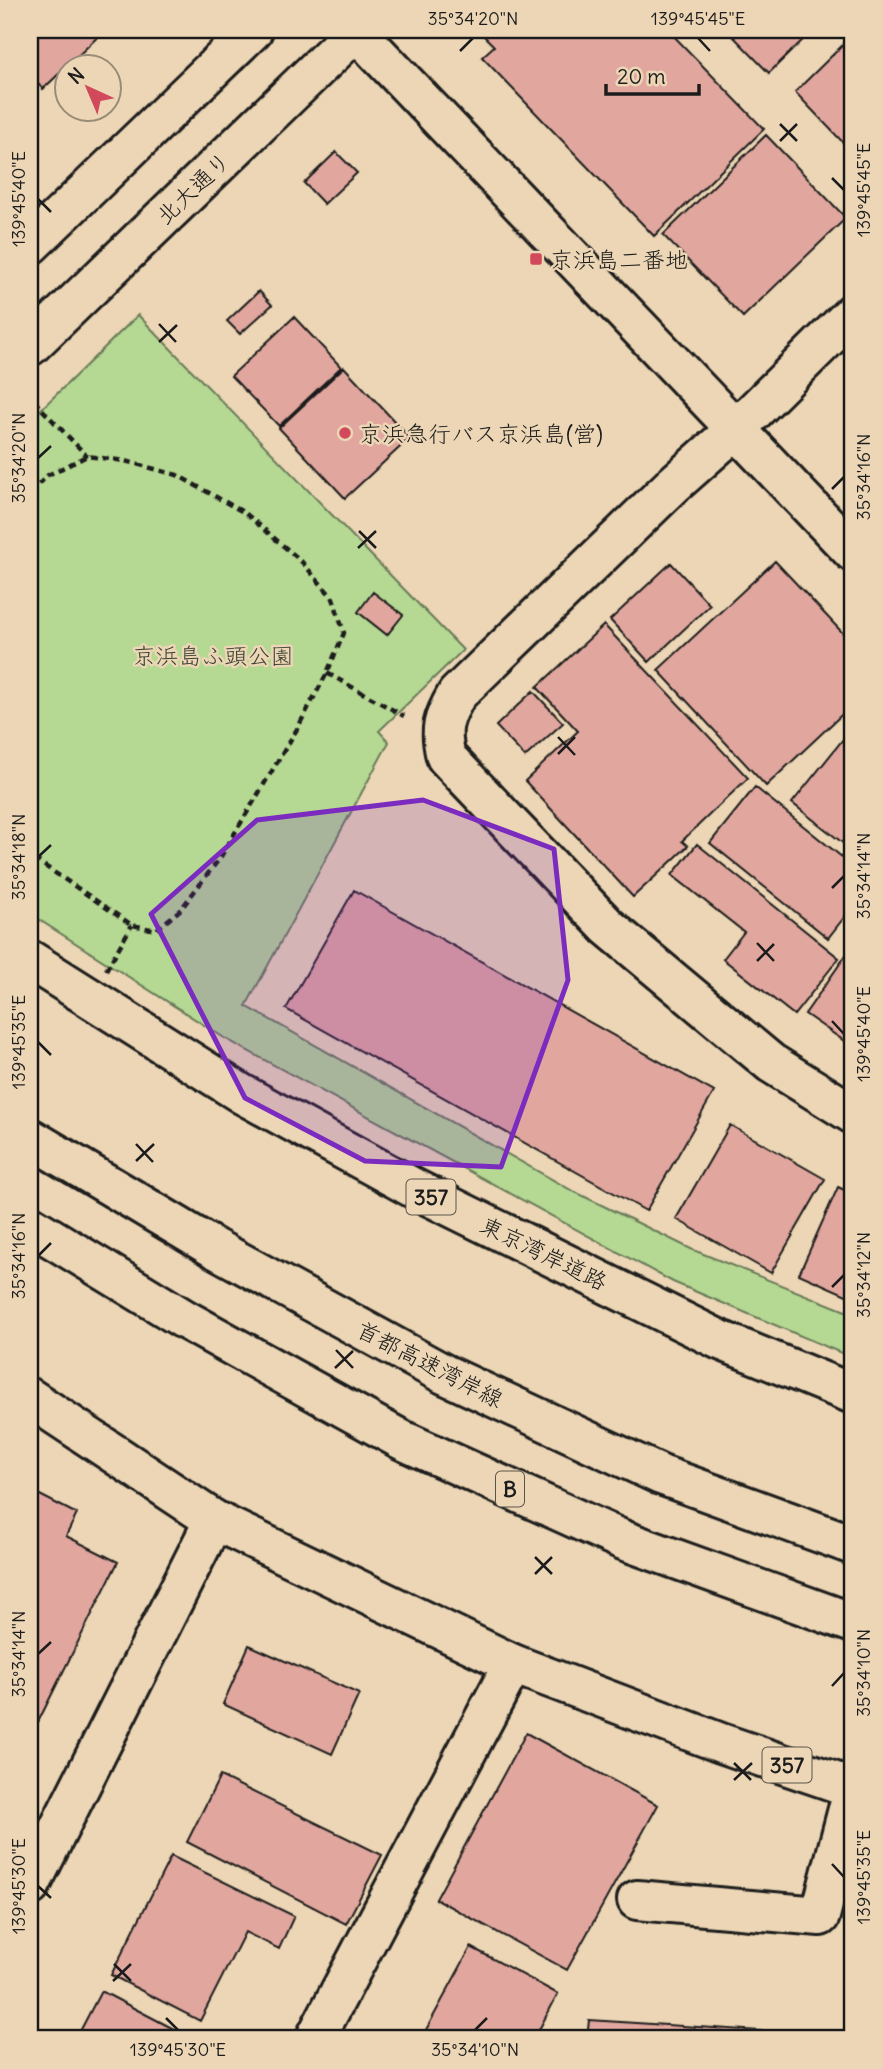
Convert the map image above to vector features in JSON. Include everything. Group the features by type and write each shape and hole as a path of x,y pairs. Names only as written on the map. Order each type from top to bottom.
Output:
{"main road":[{"path":"30,245 253,30"},
{"path":"356,30 853,552"},
{"name":"北大通り","path":"30,346 356,30"},
{"path":"853,313 736,430 673,485 457,694 445,714 441,736 446,757 608,927 771,1063 853,1114"},
{"name":"東京湾岸道路","path":"30,960 242,1094 417,1190 720,1340 853,1394"},
{"name":"首都高速湾岸線","path":"30,1138 214,1248 444,1374 661,1475 853,1545"},
{"name":"B","path":"30,1224 184,1319 402,1440 623,1540 853,1623"},
{"name":"357","path":"30,1398 214,1520 513,1664 721,1743 853,1789"},
{"path":"30,1886 214,1520"},
{"path":"315,2039 513,1664"},
{"path":"637,1900 820,1916 853,1789"}],"path":[{"path":"34,401 87,456"},
{"path":"30,493 48,475 87,456 125,461 177,475 244,513 301,561 333,598 344,633 327,673 220,858 181,909 156,930 132,925 30,856"},
{"path":"327,673 404,716"},
{"path":"106,970 132,925"}],"highlighted area":[{"path":"423,800 554,849 568,980 501,1167 365,1161 245,1098 151,914 257,820"}],"green space":[{"name":"京浜島ふ頭公園","path":"138,315 463,650 379,731 389,742 246,1006 571,1190 691,1249 853,1314 853,1358 673,1282 226,1039 30,914 30,420"}],"building":[{"path":"30,30 105,30 82,52 52,52 52,80 43,89 30,76"},
{"path":"478,30 668,30 764,129 654,236 482,57 494,46"},
{"path":"727,30 813,30 769,73"},
{"path":"853,35 853,153 795,92"},
{"path":"766,135 846,218 743,317 663,235"},
{"path":"336,152 357,173 324,204 304,183"},
{"path":"259,291 272,305 240,334 227,321"},
{"path":"294,317 341,367 279,426 231,376"},
{"name":"京浜急行バス京浜島(営)","path":"344,367 410,438 345,498 279,428"},
{"path":"775,561 853,644 853,704 766,786 658,670"},
{"path":"671,563 710,605 649,662 610,620"},
{"path":"373,592 403,615 387,635 358,612"},
{"path":"604,625 748,778 682,841 688,846 633,897 525,781 578,731 537,687"},
{"path":"533,691 563,723 525,757 496,726"},
{"path":"853,729 853,851 792,803"},
{"path":"755,787 853,866 853,906 828,938 710,843"},
{"path":"697,844 839,958 794,1015 723,959 744,932 672,875"},
{"path":"354,890 714,1092 646,1211 286,1009"},
{"path":"853,945 853,1047 805,1014"},
{"path":"730,1125 825,1179 771,1273 676,1219"},
{"path":"838,1187 853,1194 853,1298 799,1274"},
{"path":"30,1490 77,1514 66,1536 118,1562 30,1738"},
{"path":"249,1645 359,1694 332,1754 223,1704"},
{"path":"526,1733 658,1805 567,1970 436,1899"},
{"path":"220,1776 382,1855 346,1924 187,1842"},
{"path":"171,1856 294,1916 279,1949 245,1932 200,2021 111,1975"},
{"path":"471,1947 558,1994 534,2039 421,2039"},
{"path":"101,1991 193,2039 76,2039"},
{"path":"589,2020 853,2037 853,2039 587,2039"}],"place":[{"name":"京浜島二番地","path":"536,259"},
{"name":"京浜急行バス京浜島(営)","path":"345,433"}]}
